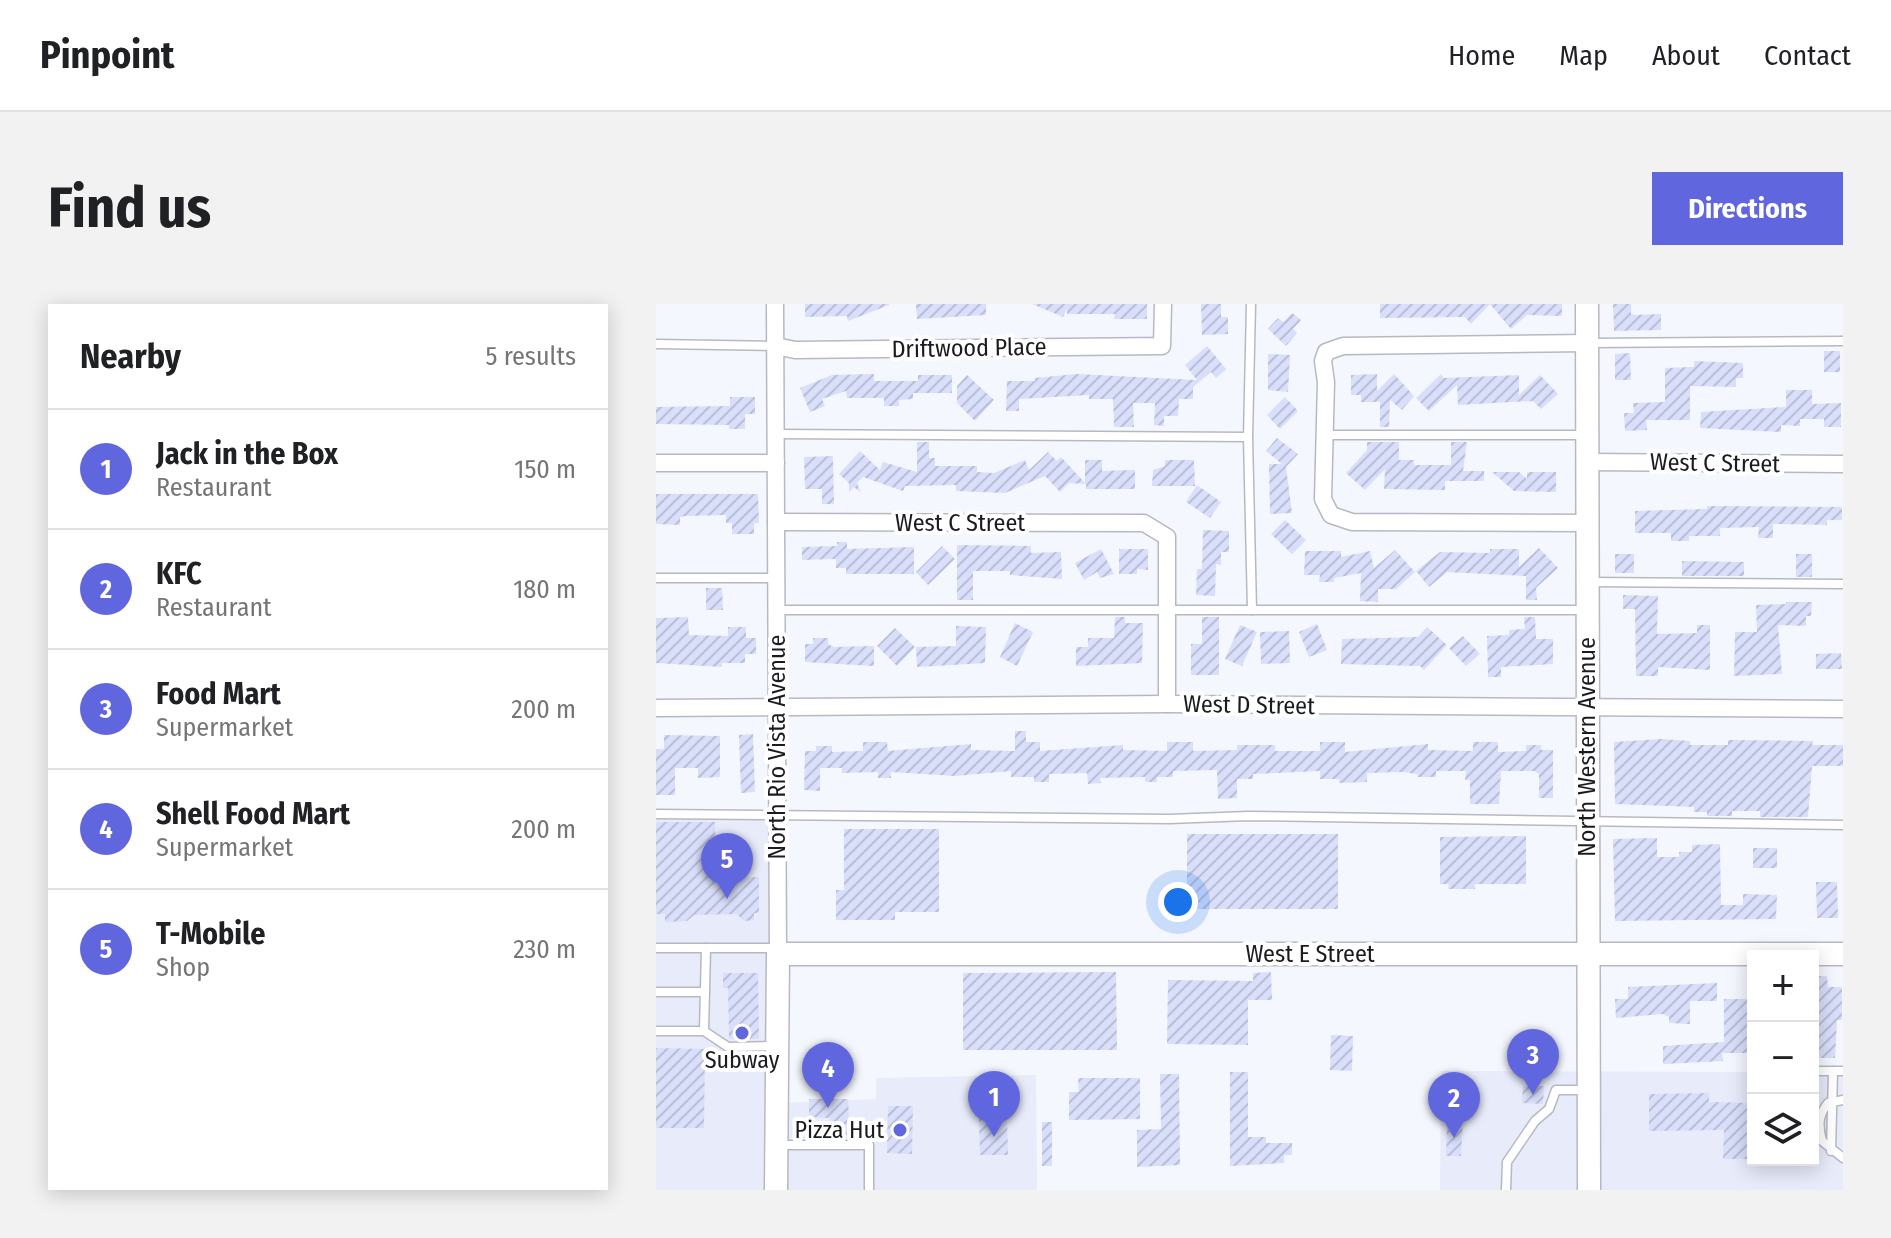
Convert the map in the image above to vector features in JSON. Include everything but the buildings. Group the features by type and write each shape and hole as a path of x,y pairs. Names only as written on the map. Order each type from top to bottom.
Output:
{"street":[{"name":"North Rio Vista Avenue","path":"775,304 776,1190"},
{"name":"Driftwood Place","path":"776,346 795,350 1162,346 1163,304"},
{"name":"North Western Avenue","path":"1587,304 1589,1190"},
{"path":"1587,343 1367,349 1343,346 1326,352 1323,361 1326,435 1323,499 1331,515 1352,522 1587,523"},
{"name":"West C Street","path":"1587,462 1843,464"},
{"path":"656,463 776,463"},
{"name":"West C Street","path":"776,522 1144,523 1167,537 1167,610"},
{"path":"1167,610 1167,704"},
{"name":"West D Street","path":"656,708 1167,704 1843,709"},
{"name":"West E Street","path":"778,951 1843,954"}],"lane":[{"path":"1251,304 1248,437 1252,610"},
{"path":"1587,343 1843,341"},
{"path":"656,344 776,346"},
{"path":"776,434 1248,437"},
{"path":"1326,435 1587,435"},
{"path":"656,578 776,578"},
{"path":"1587,582 1843,584"},
{"path":"776,610 1586,610"},
{"path":"656,814 1169,819 1248,816 1843,825"},
{"path":"656,948 778,951"},
{"path":"704,1031 706,948"},
{"path":"656,992 705,992"},
{"path":"656,1031 704,1031 728,1047 777,1046"},
{"path":"1838,1071 1838,1100 1820,1115 1819,1124 1822,1141 1843,1158"},
{"path":"1506,1190 1507,1162 1535,1121 1549,1109 1556,1090 1589,1090"},
{"path":"776,1145 869,1145 869,1190"}],"shaded area":[{"path":"777,814 777,1103 876,1099 876,1078 1036,1075 1037,1190 656,1190 656,817"},
{"path":"1441,1071 1747,1072 1747,1166 1819,1166 1819,1072 1843,1072 1843,1190 1440,1190"}],"place":[{"name":"T-Mobile","path":"727,899"},
{"name":"Subway","path":"742,1033"},
{"name":"Food Mart","path":"1533,1095"},
{"name":"Shell Food Mart","path":"828,1108"},
{"name":"Pizza Hut","path":"900,1130"},
{"name":"Jack in the Box","path":"994,1137"},
{"name":"KFC","path":"1454,1138"}]}
